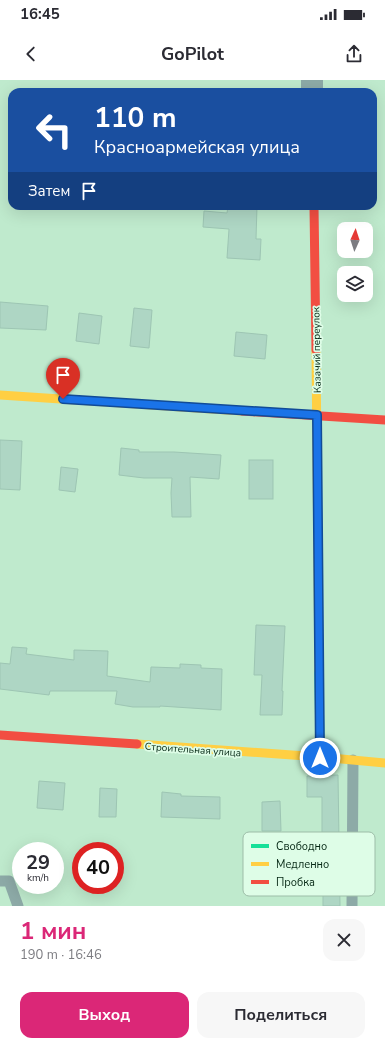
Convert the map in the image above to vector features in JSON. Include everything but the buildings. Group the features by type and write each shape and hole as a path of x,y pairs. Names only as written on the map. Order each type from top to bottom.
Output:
{"street":[{"name":"Казачий переулок","path":"314,210 320,758"},
{"path":"0,394 385,420"},
{"name":"Строительная улица","path":"0,735 385,763"}],"lane":[{"path":"353,760 353,832"},
{"path":"0,881 9,881 18,906"},
{"path":"352,896 352,906"}],"traffic: fast":[{"path":"319,671 320,757"}],"traffic: slow":[{"path":"316,350 319,671"},
{"path":"0,395 242,411"},
{"path":"137,744 385,763"}],"traffic: jam":[{"path":"314,210 316,350"},
{"path":"242,411 385,420"},
{"path":"0,735 137,744"}],"route":[{"path":"63,399 317,415 320,758"}]}
